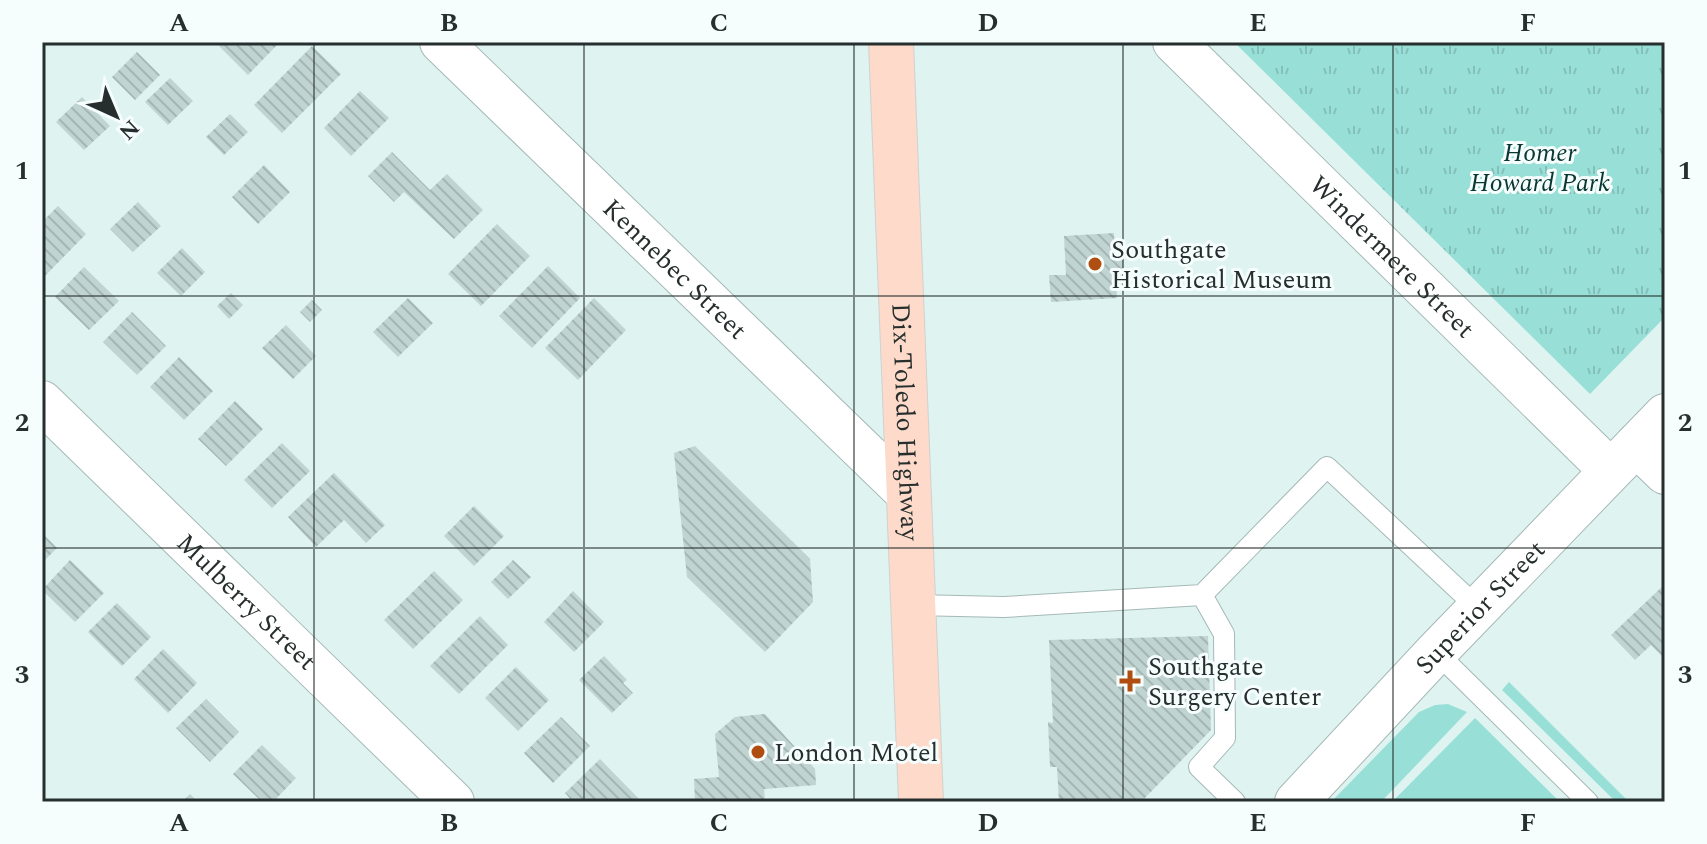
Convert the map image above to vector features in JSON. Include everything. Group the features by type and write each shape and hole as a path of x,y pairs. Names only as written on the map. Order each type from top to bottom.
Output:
{"main road":[{"name":"Dix-Toledo Highway","path":"891,42 921,802"}],"street":[{"name":"Kennebec Street","path":"441,42 909,495"},
{"name":"Windermere Street","path":"1174,42 1637,463"},
{"name":"Mulberry Street","path":"42,402 453,802"},
{"name":"Superior Street","path":"1296,802 1478,608 1637,463 1665,415"}],"lane":[{"path":"913,605 1004,607 1202,595 1327,467 1478,608"},
{"path":"1202,595 1224,634 1225,738 1199,767 1235,802"},
{"path":"1436,652 1588,802"}],"green space":[{"name":"Homer Howard Park","path":"1234,42 1665,42 1665,317 1590,394"},
{"path":"1509,682 1629,802 1616,802 1502,690"},
{"path":"1448,704 1467,712 1381,802 1331,802 1419,712 1435,705"},
{"path":"1475,718 1560,802 1392,802"}],"building":[{"path":"223,42 280,42 248,75 219,46"},
{"path":"312,46 341,74 282,133 254,105"},
{"path":"137,52 160,75 135,100 112,77"},
{"path":"170,78 193,101 168,125 145,102"},
{"path":"360,91 389,118 351,156 324,128"},
{"path":"82,97 110,126 84,150 56,122"},
{"path":"230,114 248,132 224,155 206,137"},
{"path":"392,152 430,190 447,174 483,210 454,239 404,192 394,202 368,176"},
{"path":"264,165 290,192 258,224 232,197"},
{"path":"138,202 161,226 133,252 110,229"},
{"path":"58,206 86,234 42,279 42,222"},
{"path":"497,224 530,256 481,306 448,274"},
{"name":"Southgate Historical Museum","path":"1114,233 1115,254 1123,253 1124,274 1116,274 1117,298 1051,302 1049,275 1066,275 1064,236"},
{"path":"182,248 205,272 181,296 157,273"},
{"path":"548,266 580,298 532,348 499,316"},
{"path":"84,267 119,301 89,330 55,297"},
{"path":"231,293 243,305 229,319 217,306"},
{"path":"408,298 433,323 398,357 373,332"},
{"path":"594,298 626,330 578,380 545,348"},
{"path":"312,300 322,310 310,322 300,312"},
{"path":"132,312 166,346 137,375 103,342"},
{"path":"286,325 316,356 293,379 262,348"},
{"path":"179,357 213,391 184,420 150,387"},
{"path":"235,401 263,429 226,466 198,439"},
{"path":"282,443 310,471 272,508 244,480"},
{"path":"695,446 810,559 813,602 765,652 687,577 674,453"},
{"path":"334,473 385,525 366,543 344,520 316,547 288,517"},
{"path":"474,506 504,536 474,566 444,536"},
{"path":"42,533 57,548 42,563"},
{"path":"70,560 104,593 75,622 42,590"},
{"path":"513,560 531,577 508,599 491,582"},
{"path":"434,571 463,600 413,649 384,620"},
{"path":"1665,584 1665,659 1651,645 1635,660 1611,635"},
{"path":"573,591 604,622 574,652 544,622"},
{"path":"117,603 151,637 122,666 88,632"},
{"path":"480,616 508,645 459,694 430,666"},
{"name":"Southgate Surgery Center","path":"1208,636 1211,730 1141,802 1059,802 1057,767 1050,767 1048,722 1053,723 1049,640"},
{"path":"163,649 197,683 168,713 134,679"},
{"path":"604,656 627,680 623,683 633,693 612,713 579,680"},
{"path":"516,667 549,700 518,731 485,698"},
{"path":"206,699 239,732 210,762 176,728"},
{"name":"London Motel","path":"765,714 815,769 816,785 764,789 765,802 695,802 694,779 719,777 715,734 735,717"},
{"path":"561,717 590,746 553,783 524,753"},
{"path":"262,745 296,778 273,802 262,802 233,774"},
{"path":"600,759 642,802 573,802 565,793"},
{"path":"190,794 198,802 182,802"}],"place":[{"name":"Southgate Historical Museum","path":"1095,264"},
{"name":"Southgate Surgery Center","path":"1130,681"},
{"name":"London Motel","path":"758,752"}]}
